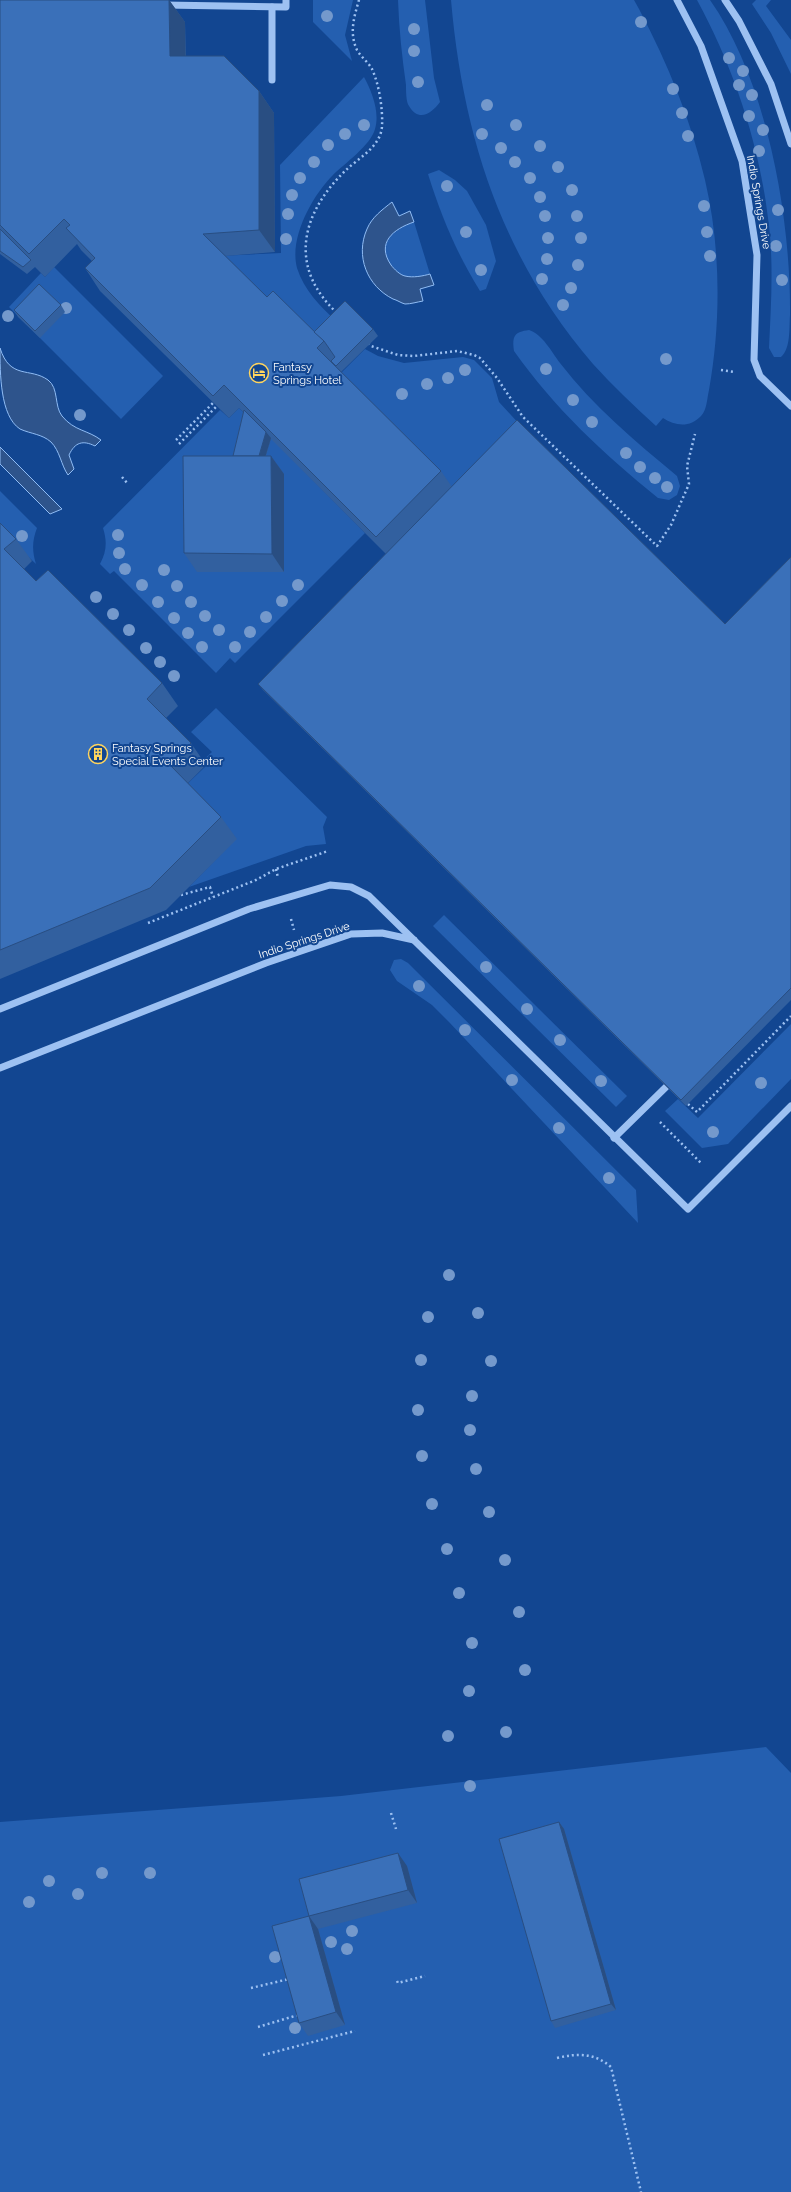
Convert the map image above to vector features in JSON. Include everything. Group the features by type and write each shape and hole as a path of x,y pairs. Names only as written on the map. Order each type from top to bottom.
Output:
{"lane":[{"path":"248,0 254,7"},
{"path":"160,5 286,7 286,0"},
{"name":"Indio Springs Drive","path":"677,0 701,46 742,162 757,255 754,360 760,376 791,406"},
{"path":"725,0 738,21 771,84 791,144"},
{"path":"272,7 272,80"},
{"path":"0,1009 249,909 330,885 351,887 369,896 688,1209 791,1106"},
{"name":"Indio Springs Drive","path":"0,1068 266,963 351,934 382,933 415,941"},
{"path":"614,1138 666,1087"}],"path":[{"path":"343,319 327,304 313,284 306,263 306,241 311,219 329,187 379,139 382,126 378,91 372,69 358,50 352,34 354,16 359,0"},
{"path":"366,340 371,346 398,355 414,356 457,351 480,358 497,378 523,417 656,546 671,525 689,484 687,466 695,434"},
{"path":"176,440 213,403"},
{"path":"179,444 217,406"},
{"path":"122,477 128,484"},
{"path":"142,926 256,880 276,869 328,851"},
{"path":"181,895 210,887 213,897"},
{"path":"688,1104 697,1112 791,1016"},
{"path":"659,1120 686,1149"},
{"path":"391,1813 396,1829"},
{"path":"397,1981 398,1983 425,1976"},
{"path":"250,1988 289,1979 290,1984"},
{"path":"258,2027 299,2014 297,2008"},
{"path":"263,2055 355,2031"},
{"path":"557,2058 580,2054 602,2060 611,2067 618,2091 641,2192"}],"shaded area":[{"path":"313,0 353,0 345,35 352,61 313,22"},
{"path":"398,0 425,0 434,78 440,102 429,113 421,115 413,111 407,102"},
{"path":"451,0 634,0 660,50 686,114 705,180 714,232 718,285 716,338 706,404 703,413 697,420 687,424 677,424 663,418 656,426 593,364 561,324 534,282 511,238 492,194 477,147 465,100"},
{"path":"697,0 710,0 730,33 747,70 761,109 772,151 786,236 789,277 789,338 784,353 781,357 774,357 769,348 772,283 771,250 764,190 758,162 743,106 733,78 710,25"},
{"path":"756,0 771,0 766,6 791,40 791,74 771,33 752,4"},
{"path":"364,77 370,89 376,109 377,116 375,129 363,148 333,175 317,194 304,218 296,244 295,256 300,276 318,303 336,321 317,341 283,319 218,256 281,253 280,165"},
{"path":"439,170 455,180 467,191 486,225 496,261 486,289 480,291 464,263 438,205 428,174"},
{"path":"392,202 399,216 410,211 414,222 399,229 389,238 385,250 387,257 391,265 399,273 408,277 430,274 434,285 420,289 423,301 405,304 384,293 370,278 363,260 362,250 369,225 374,217"},
{"path":"414,222 430,274 408,277 397,272 392,267 385,250 389,238 394,233 406,225"},
{"path":"54,267 163,376 121,419 9,307 41,273 45,277"},
{"path":"529,330 543,339 573,379 600,408 677,476 680,486 677,495 669,500 658,498 599,447 563,411 514,351 513,342 515,336 520,332"},
{"path":"0,348 9,365 15,369 41,376 51,383 54,388 60,412 71,425 101,440 95,446 87,443 80,443 74,447 69,455 74,469 68,475 51,442 48,439 20,429 13,423 8,414 2,393"},
{"path":"365,349 378,356 404,363 463,357 474,360 492,378 499,402 522,427 457,494 338,376"},
{"path":"239,408 248,417 260,474 271,438 365,533 235,663 230,658 216,673 114,571 110,574 100,564 106,546 103,528 220,410 229,418"},
{"path":"0,447 62,509 50,514 0,464"},
{"path":"0,491 37,528 33,546 36,564 0,530"},
{"path":"216,708 327,817 323,827 326,844 306,846 189,887 236,839 184,787 206,766 202,761 212,752 191,732"},
{"path":"444,915 627,1096 616,1107 433,926"},
{"path":"401,959 408,963 636,1190 638,1223 449,1022 432,1005 397,981 390,970 394,960"},
{"path":"791,1024 791,1079 728,1144 702,1148 665,1111 678,1099 698,1118"},
{"path":"766,1747 791,1773 791,2192 0,2192 0,1822 341,1796"}],"building":[{"path":"0,0 169,0 170,56 224,56 259,91 259,230 203,234 267,297 273,291 324,341 317,348 441,471 376,537 224,385 213,396 85,268 95,258 66,228 70,225 64,219 29,254 0,225"},
{"path":"0,229 31,260 23,267 0,251"},
{"path":"39,284 61,305 35,331 14,310"},
{"path":"345,301 373,329 336,366 331,361 335,357 324,341 314,332"},
{"path":"244,410 266,432 259,456 233,456"},
{"path":"517,420 725,624 791,557 791,988 681,1100 258,684"},
{"path":"183,456 271,456 272,554 184,553"},
{"name":"Fantasy Springs Special Events Center","path":"0,523 16,539 4,549 36,581 48,570 162,683 147,699 191,743 169,764 221,817 150,888 0,950"},
{"path":"559,1822 611,2004 551,2021 499,1839"},
{"path":"398,1853 408,1890 309,1916 299,1879"},
{"path":"309,1916 336,2012 299,2023 272,1926"}],"place":[{"name":"Fantasy Springs Hotel","path":"259,373"},
{"name":"Fantasy Springs Special Events Center","path":"98,754"}]}
